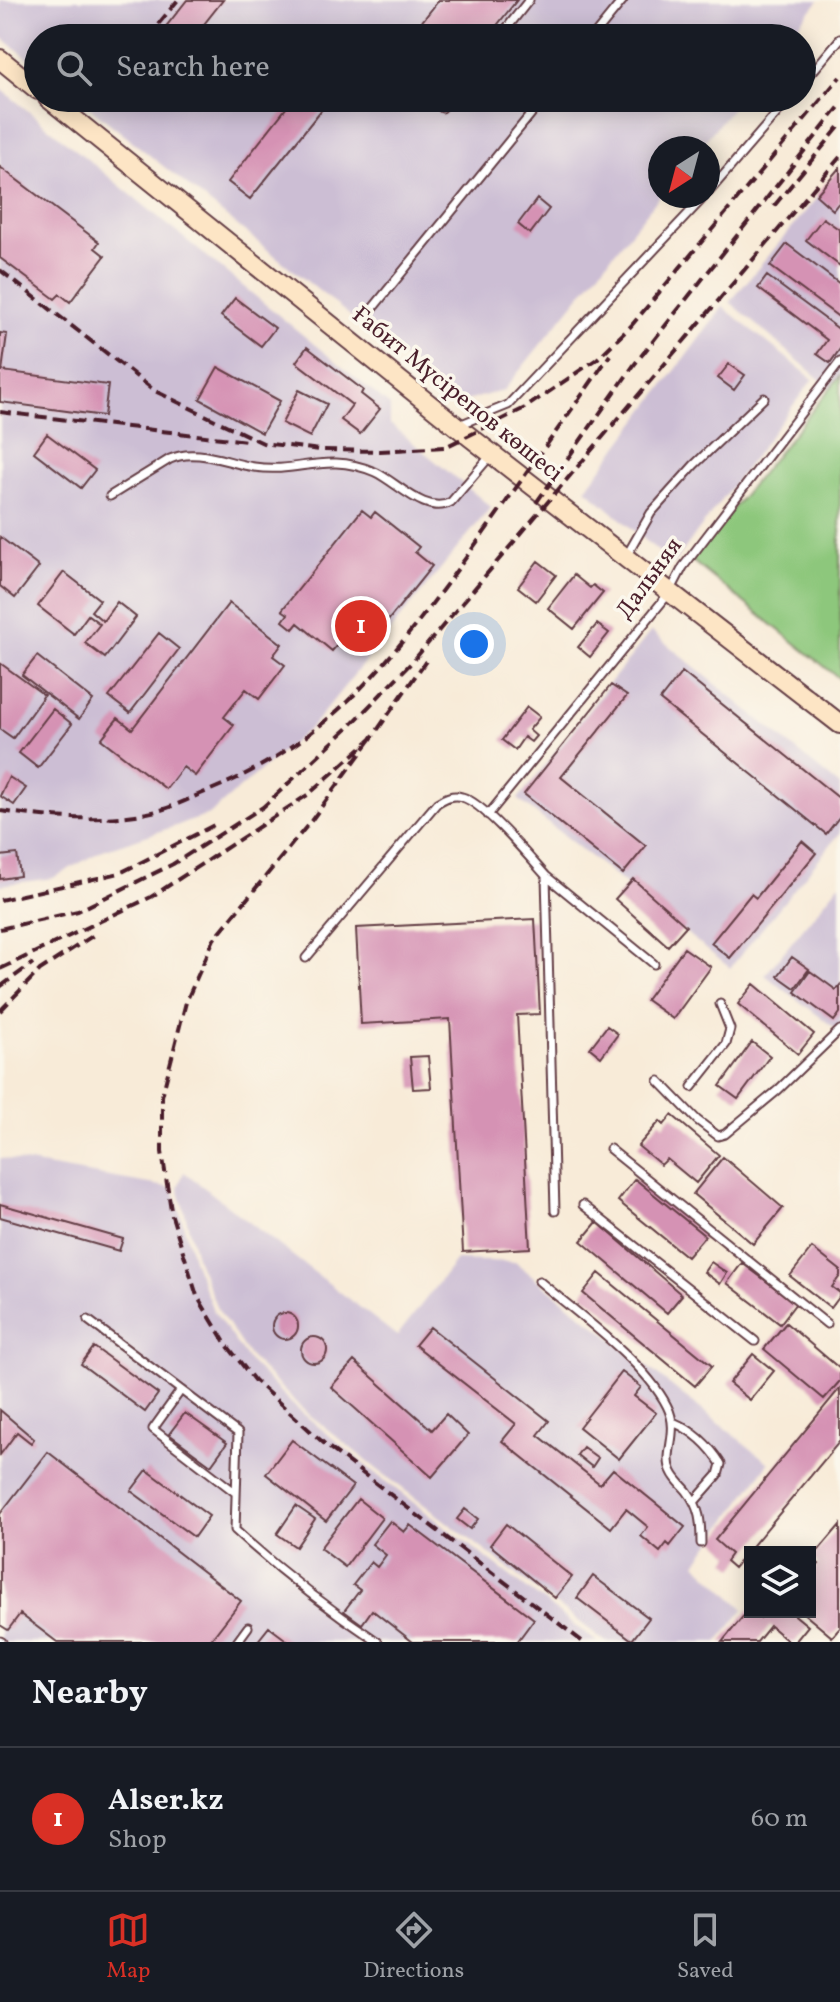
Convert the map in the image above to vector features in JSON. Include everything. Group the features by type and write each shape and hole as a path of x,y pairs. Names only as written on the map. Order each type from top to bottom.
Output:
{"main road":[{"path":"0,59 24,79"},
{"name":"Ғабит Мүсірепов көшесі","path":"65,112 492,454 840,724"}],"lane":[{"path":"510,24 529,0"},
{"path":"603,24 623,0"},
{"path":"816,67 840,39"},
{"path":"373,308 533,112"},
{"path":"720,179 778,112"},
{"path":"457,426 508,405 694,208"},
{"name":"Дальняя","path":"488,815 670,592 683,567 840,362"},
{"path":"626,558 651,513 694,465 764,398"},
{"path":"110,496 170,459 180,454 192,454 263,468 347,462 387,478 429,505 445,505 492,454"},
{"path":"306,958 437,803 458,795 469,799 488,815 546,876 654,964"},
{"path":"546,876 555,1211"},
{"path":"692,1087 726,1044 730,1029 720,1004"},
{"path":"659,1081 709,1131 718,1136 725,1134 778,1090 840,1030"},
{"path":"610,1149 827,1324"},
{"path":"583,1205 755,1341"},
{"path":"539,1281 630,1360 655,1387 668,1407 674,1439 668,1459 671,1471 695,1501 701,1515 701,1543"},
{"path":"88,1320 238,1433 235,1530 287,1579 339,1618 378,1642"},
{"path":"181,1390 153,1429 236,1493"},
{"path":"673,1422 686,1427 701,1440 721,1464 718,1475 695,1501"},
{"path":"237,1642 248,1627"}],"shaded area":[{"path":"0,0 819,0 799,24 24,24 24,55 0,36"},
{"path":"0,88 24,108 24,112 29,112 390,406 390,424 491,507 313,725 209,815 103,850 53,878 0,885"},
{"path":"95,112 729,112 709,136 648,136 650,208 504,390 459,403"},
{"path":"840,170 840,376 830,388 730,302"},
{"path":"723,307 813,379 673,564 586,489"},
{"path":"651,631 840,786 840,833 730,968 518,799"},
{"path":"840,883 840,1032 765,975"},
{"path":"0,1158 173,1188 194,1262 213,1310 247,1359 295,1407 376,1474 597,1642 0,1642"},
{"path":"184,1172 397,1336 456,1260 515,1262 769,1463 696,1563 744,1609 718,1642 606,1642 301,1408 249,1356 217,1308 197,1260 178,1187"}],"green space":[{"path":"840,376 840,679 691,560"}],"building":[{"path":"187,0 223,0 204,24 168,24"},
{"path":"439,0 517,0 498,24 420,24"},
{"path":"283,112 320,112 250,199 228,182"},
{"path":"0,167 99,242 95,248 105,256 70,302 60,294 55,299 0,258"},
{"path":"840,167 840,201 833,210 816,195"},
{"path":"537,199 549,209 530,234 518,224"},
{"path":"823,218 840,230 840,266 806,240"},
{"path":"787,244 840,284 840,318 770,266"},
{"path":"767,276 840,330 840,349 830,363 817,354 827,340 758,288"},
{"path":"235,298 275,328 261,346 221,316"},
{"path":"0,333 7,334 2,371 108,385 104,416 0,402"},
{"path":"307,347 363,390 361,394 380,409 360,434 341,420 352,405 296,362"},
{"path":"729,364 745,375 734,390 718,378"},
{"path":"218,367 280,401 262,433 200,399"},
{"path":"299,390 327,404 310,437 282,423"},
{"path":"47,434 95,470 81,488 34,452"},
{"path":"362,510 371,517 375,512 419,547 415,552 432,566 362,653 343,638 332,651 298,623 293,629 283,621 288,614 282,610"},
{"path":"0,537 39,567 15,598 0,586"},
{"path":"538,561 556,575 536,601 518,587"},
{"path":"64,572 100,600 91,611 103,621 117,602 136,617 105,658 85,643 100,624 88,615 74,634 38,606"},
{"path":"574,575 590,588 593,585 603,593 574,629 548,608"},
{"path":"229,603 282,644 273,656 285,665 259,699 246,689 224,717 234,725 195,776 183,767 166,789 101,739 118,718 132,729"},
{"path":"597,624 609,633 590,657 578,647"},
{"path":"159,633 179,649 130,713 109,697"},
{"path":"37,656 93,700 79,719 22,675"},
{"path":"0,663 44,695 13,738 0,729"},
{"path":"682,672 840,799 840,816 826,834 660,700"},
{"path":"611,685 627,696 561,777 646,846 623,874 524,794"},
{"path":"527,707 540,717 529,730 536,736 531,742 524,737 515,750 502,740"},
{"path":"53,709 72,724 38,768 19,753"},
{"path":"9,777 26,788 14,805 0,796"},
{"path":"802,841 816,853 730,958 711,943 751,894 756,898"},
{"path":"17,854 20,876 0,879 0,856"},
{"path":"633,879 686,926 668,946 615,899"},
{"path":"535,919 540,1014 517,1015 530,1248 463,1252 450,1019 361,1024 356,928"},
{"path":"684,948 711,967 673,1019 646,1000"},
{"path":"792,957 809,969 795,988 778,976"},
{"path":"810,971 836,990 840,985 840,1013 834,1021 795,992"},
{"path":"754,984 814,1034 798,1054 738,1004"},
{"path":"607,1026 618,1034 601,1057 590,1048"},
{"path":"752,1042 770,1056 738,1099 720,1086"},
{"path":"428,1056 431,1088 413,1089 410,1057"},
{"path":"672,1115 719,1155 696,1183 667,1159 661,1165 638,1146 660,1121 664,1125"},
{"path":"723,1157 783,1208 753,1244 693,1194"},
{"path":"635,1179 705,1236 687,1257 618,1201"},
{"path":"0,1204 123,1239 119,1251 0,1217"},
{"path":"597,1222 682,1295 667,1313 581,1241"},
{"path":"812,1248 840,1270 840,1276 832,1287 840,1296 831,1308 790,1276"},
{"path":"711,1262 727,1273 720,1284 704,1272"},
{"path":"742,1263 796,1303 780,1324 727,1283"},
{"path":"599,1273 712,1366 695,1386 583,1293"},
{"path":"285,1313 295,1316 298,1326 295,1336 285,1339 275,1336 272,1326 275,1316"},
{"path":"786,1323 840,1369 840,1381 824,1399 764,1349"},
{"path":"430,1327 549,1421 538,1435 600,1484 613,1469 685,1527 670,1546 667,1543 660,1552 641,1536 648,1527 626,1509 611,1528 502,1441 516,1424 415,1345"},
{"path":"314,1337 324,1340 327,1350 324,1360 314,1363 304,1360 301,1350 304,1340"},
{"path":"94,1347 158,1394 145,1412 81,1364"},
{"path":"753,1354 774,1371 750,1400 729,1383"},
{"path":"354,1361 432,1430 446,1414 468,1435 432,1477 331,1387"},
{"path":"622,1372 641,1387 634,1396 656,1413 619,1459 579,1427"},
{"path":"840,1388 840,1441 752,1546 744,1546 744,1556 734,1568 726,1561 731,1554 715,1540"},
{"path":"0,1410 34,1439 31,1443 17,1432 0,1455"},
{"path":"185,1413 227,1443 211,1465 169,1434"},
{"path":"292,1440 353,1486 326,1521 266,1474"},
{"path":"583,1447 598,1458 592,1467 577,1455"},
{"path":"48,1452 241,1601 209,1642 57,1642 20,1614 8,1630 0,1625 0,1514"},
{"path":"147,1470 209,1516 194,1537 131,1491"},
{"path":"358,1499 382,1518 345,1567 320,1548"},
{"path":"296,1506 315,1519 296,1547 277,1534"},
{"path":"465,1509 478,1519 470,1529 457,1519"},
{"path":"390,1521 404,1532 410,1525 534,1619 517,1642 413,1642 372,1610 362,1624 344,1611 360,1590 353,1585 371,1562 377,1567 386,1555 372,1544"},
{"path":"506,1524 572,1577 555,1598 490,1545"},
{"path":"840,1525 840,1628 832,1637 809,1618 816,1618 816,1567 819,1564 816,1553"},
{"path":"593,1576 649,1618 632,1640 577,1598"},
{"path":"744,1615 744,1618 798,1618 808,1626 795,1642 789,1642 770,1626 757,1642 722,1642"},
{"path":"269,1627 289,1642 257,1642"}],"railway":[{"path":"158,24 178,0"},
{"path":"816,106 840,77"},
{"path":"536,503 634,365 840,106"},
{"path":"0,270 155,391 263,443 320,450 380,451 445,447 525,408 597,359 631,326 811,112"},
{"path":"774,206 840,126"},
{"path":"0,929 78,911 173,864 263,807 350,726 413,661 840,157"},
{"path":"0,811 78,818 118,817 157,811 254,769 295,744 332,715 396,650 610,355"},
{"path":"0,412 247,441"},
{"path":"0,969 151,897 309,794 371,739 428,658"},
{"path":"371,739 311,821 214,939 186,1002 162,1096 162,1152 172,1216 197,1296 226,1344 254,1380 327,1446 583,1642"},
{"path":"0,900 120,873 218,823"},
{"path":"0,1011 40,970 97,933"},
{"path":"0,987 33,963"}],"place":[{"name":"Alser.kz","path":"361,626"}]}
